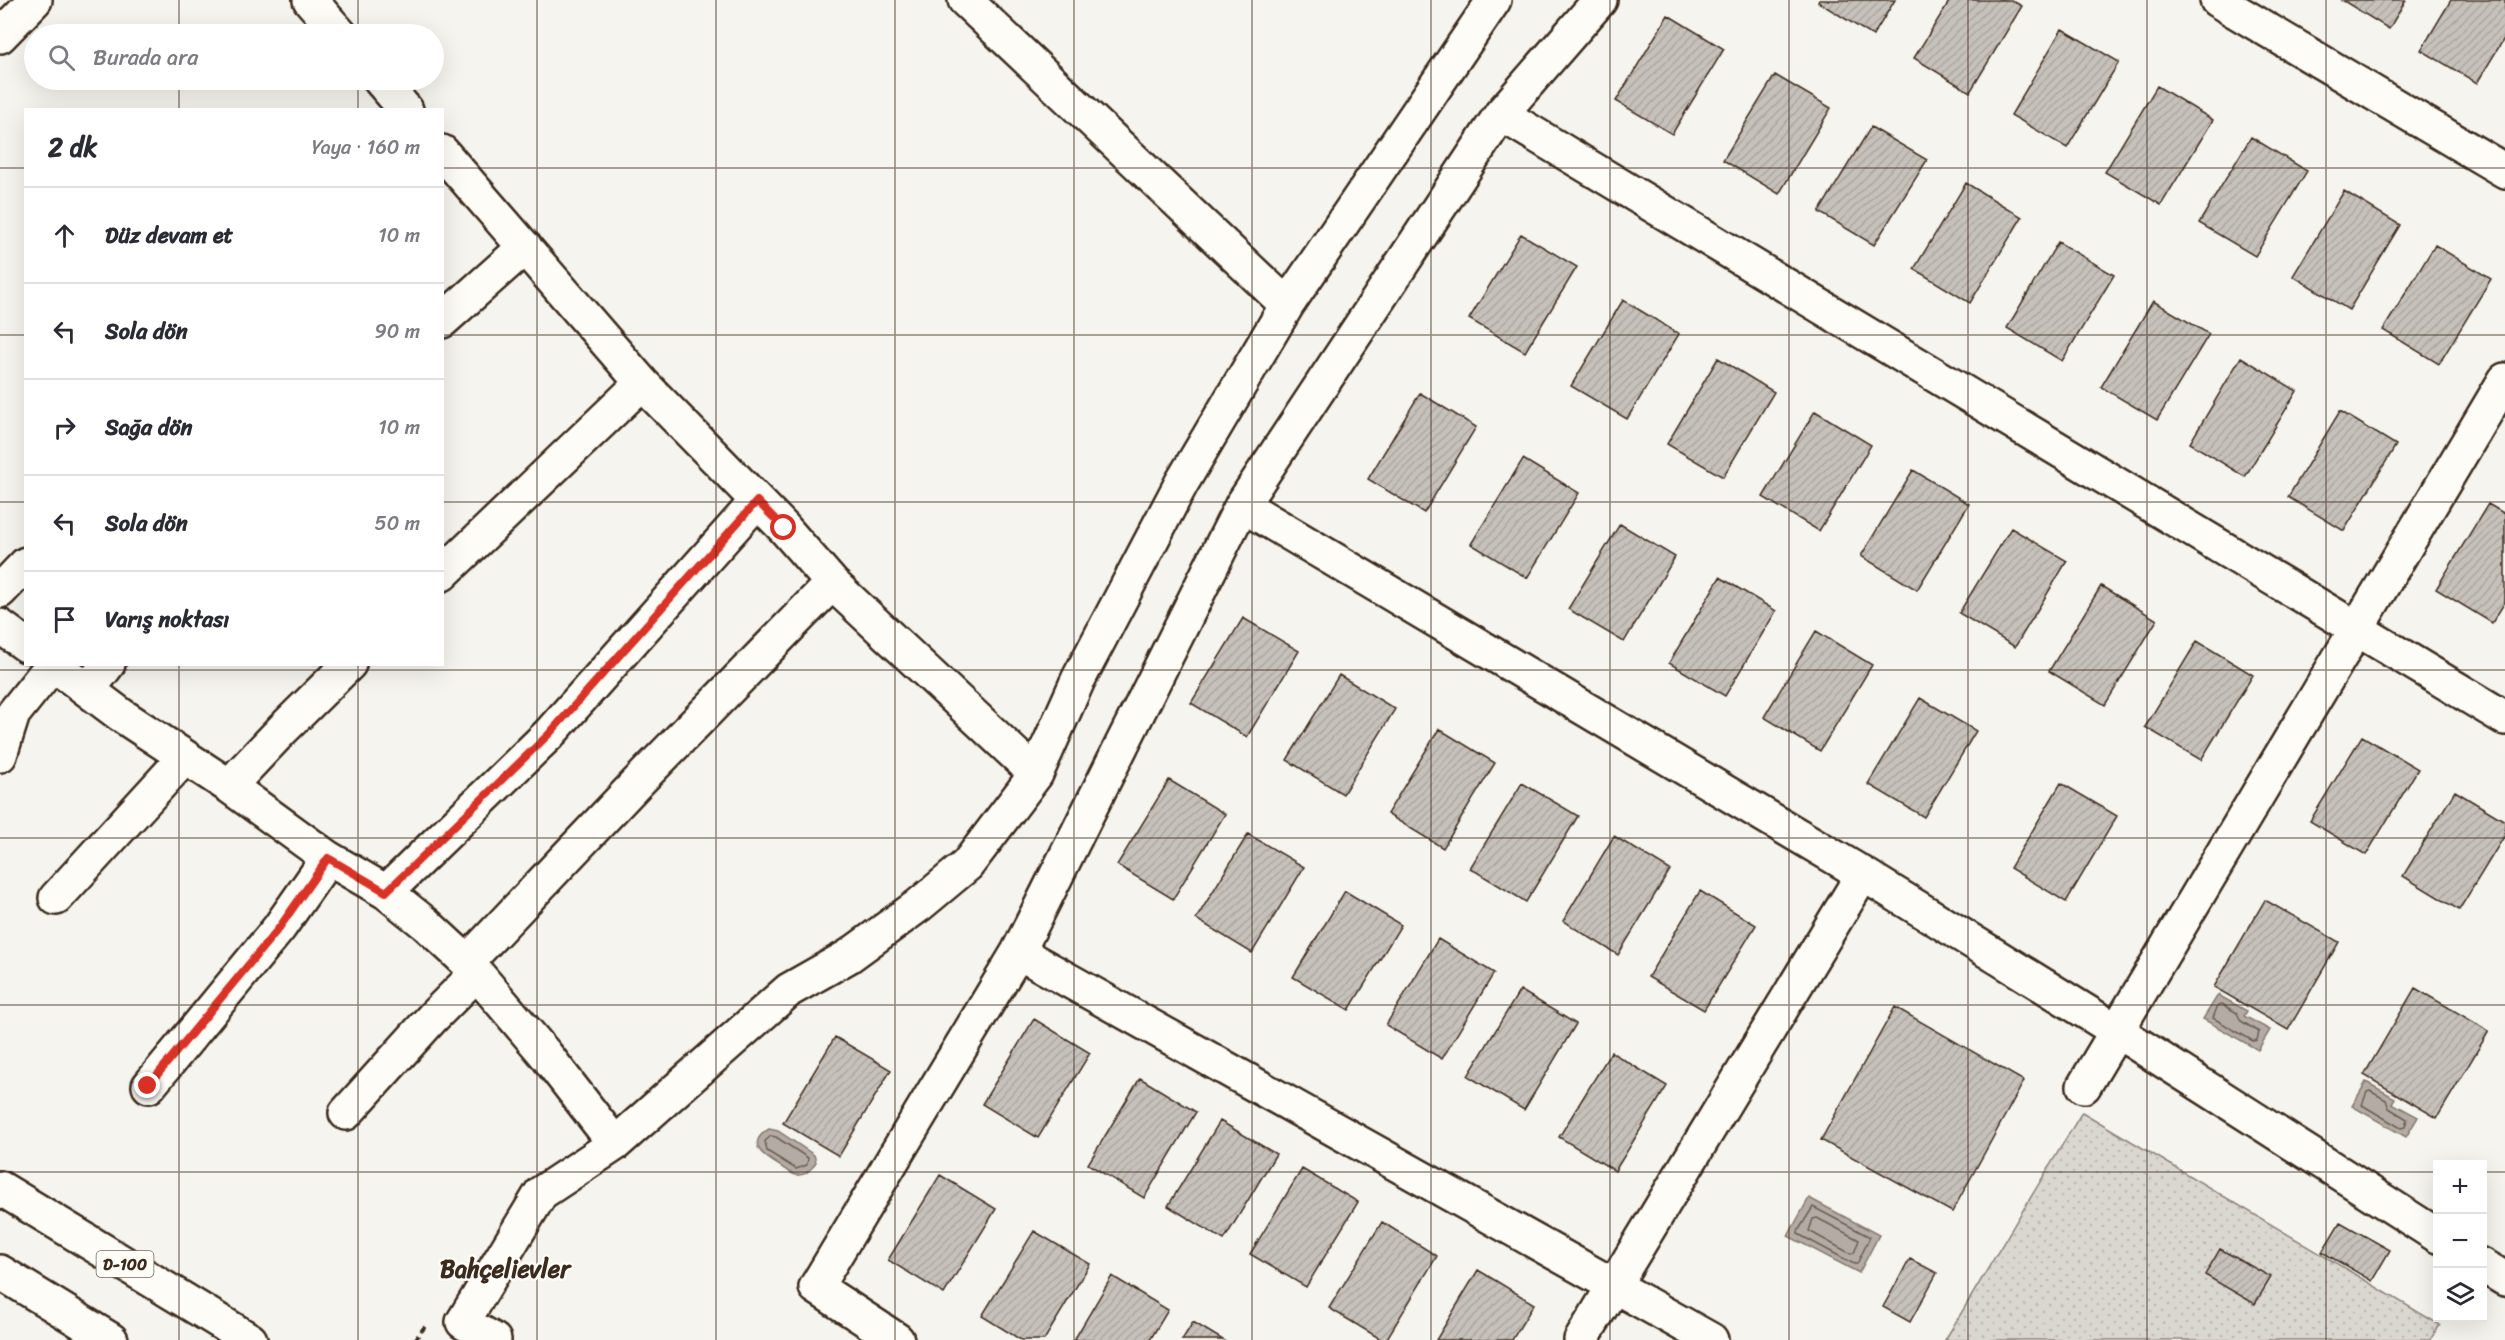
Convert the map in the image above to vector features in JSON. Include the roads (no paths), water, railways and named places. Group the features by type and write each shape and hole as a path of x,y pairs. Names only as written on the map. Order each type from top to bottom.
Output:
{"main road":[{"path":"0,36 35,0"},
{"path":"310,0 331,24"},
{"path":"965,0 1287,305"},
{"path":"897,1340 816,1287 1018,952 1242,505 1501,114 1600,0"},
{"path":"2217,0 2505,171"},
{"path":"494,1340 463,1322 541,1193 615,1144 789,990 849,956 919,905 968,865 1036,774 1078,680 1181,484 1287,305 1488,2"},
{"path":"389,90 404,108"},
{"path":"1501,114 2505,718"},
{"path":"444,154 642,383 784,528 832,583 1036,774"},
{"path":"444,319 525,247"},
{"path":"2084,1086 2505,380"},
{"path":"444,572 642,383"},
{"path":"386,892 549,734 757,501"},
{"path":"1242,505 1863,874 2117,1031 2433,1233"},
{"path":"0,591 24,566"},
{"path":"346,1113 636,784 832,583"},
{"path":"0,626 24,644"},
{"path":"0,755 6,717 51,666"},
{"path":"56,666 121,715 228,786 328,858 386,892 472,968 546,1055 615,1144"},
{"path":"88,690 106,666"},
{"path":"228,786 347,666"},
{"path":"57,898 185,757"},
{"path":"148,1086 279,928 328,858"},
{"path":"1581,1340 1863,874"},
{"path":"1018,952 1711,1340"},
{"name":"D-100","path":"0,1188 250,1340"},
{"path":"2487,1268 2505,1280"},
{"path":"0,1272 111,1340"}],"water":[{"path":"2218,995 2247,1011 2244,1016 2270,1030 2258,1050 2203,1019"},
{"path":"2366,1082 2395,1098 2392,1103 2418,1117 2406,1137 2352,1106"},
{"path":"769,1129 778,1131 814,1155 816,1162 811,1169 806,1173 795,1175 763,1154 758,1140"},
{"path":"1809,1198 1879,1235 1859,1273 1788,1236"}],"district":[{"name":"Bahçelievler","path":"505,1269"}]}
